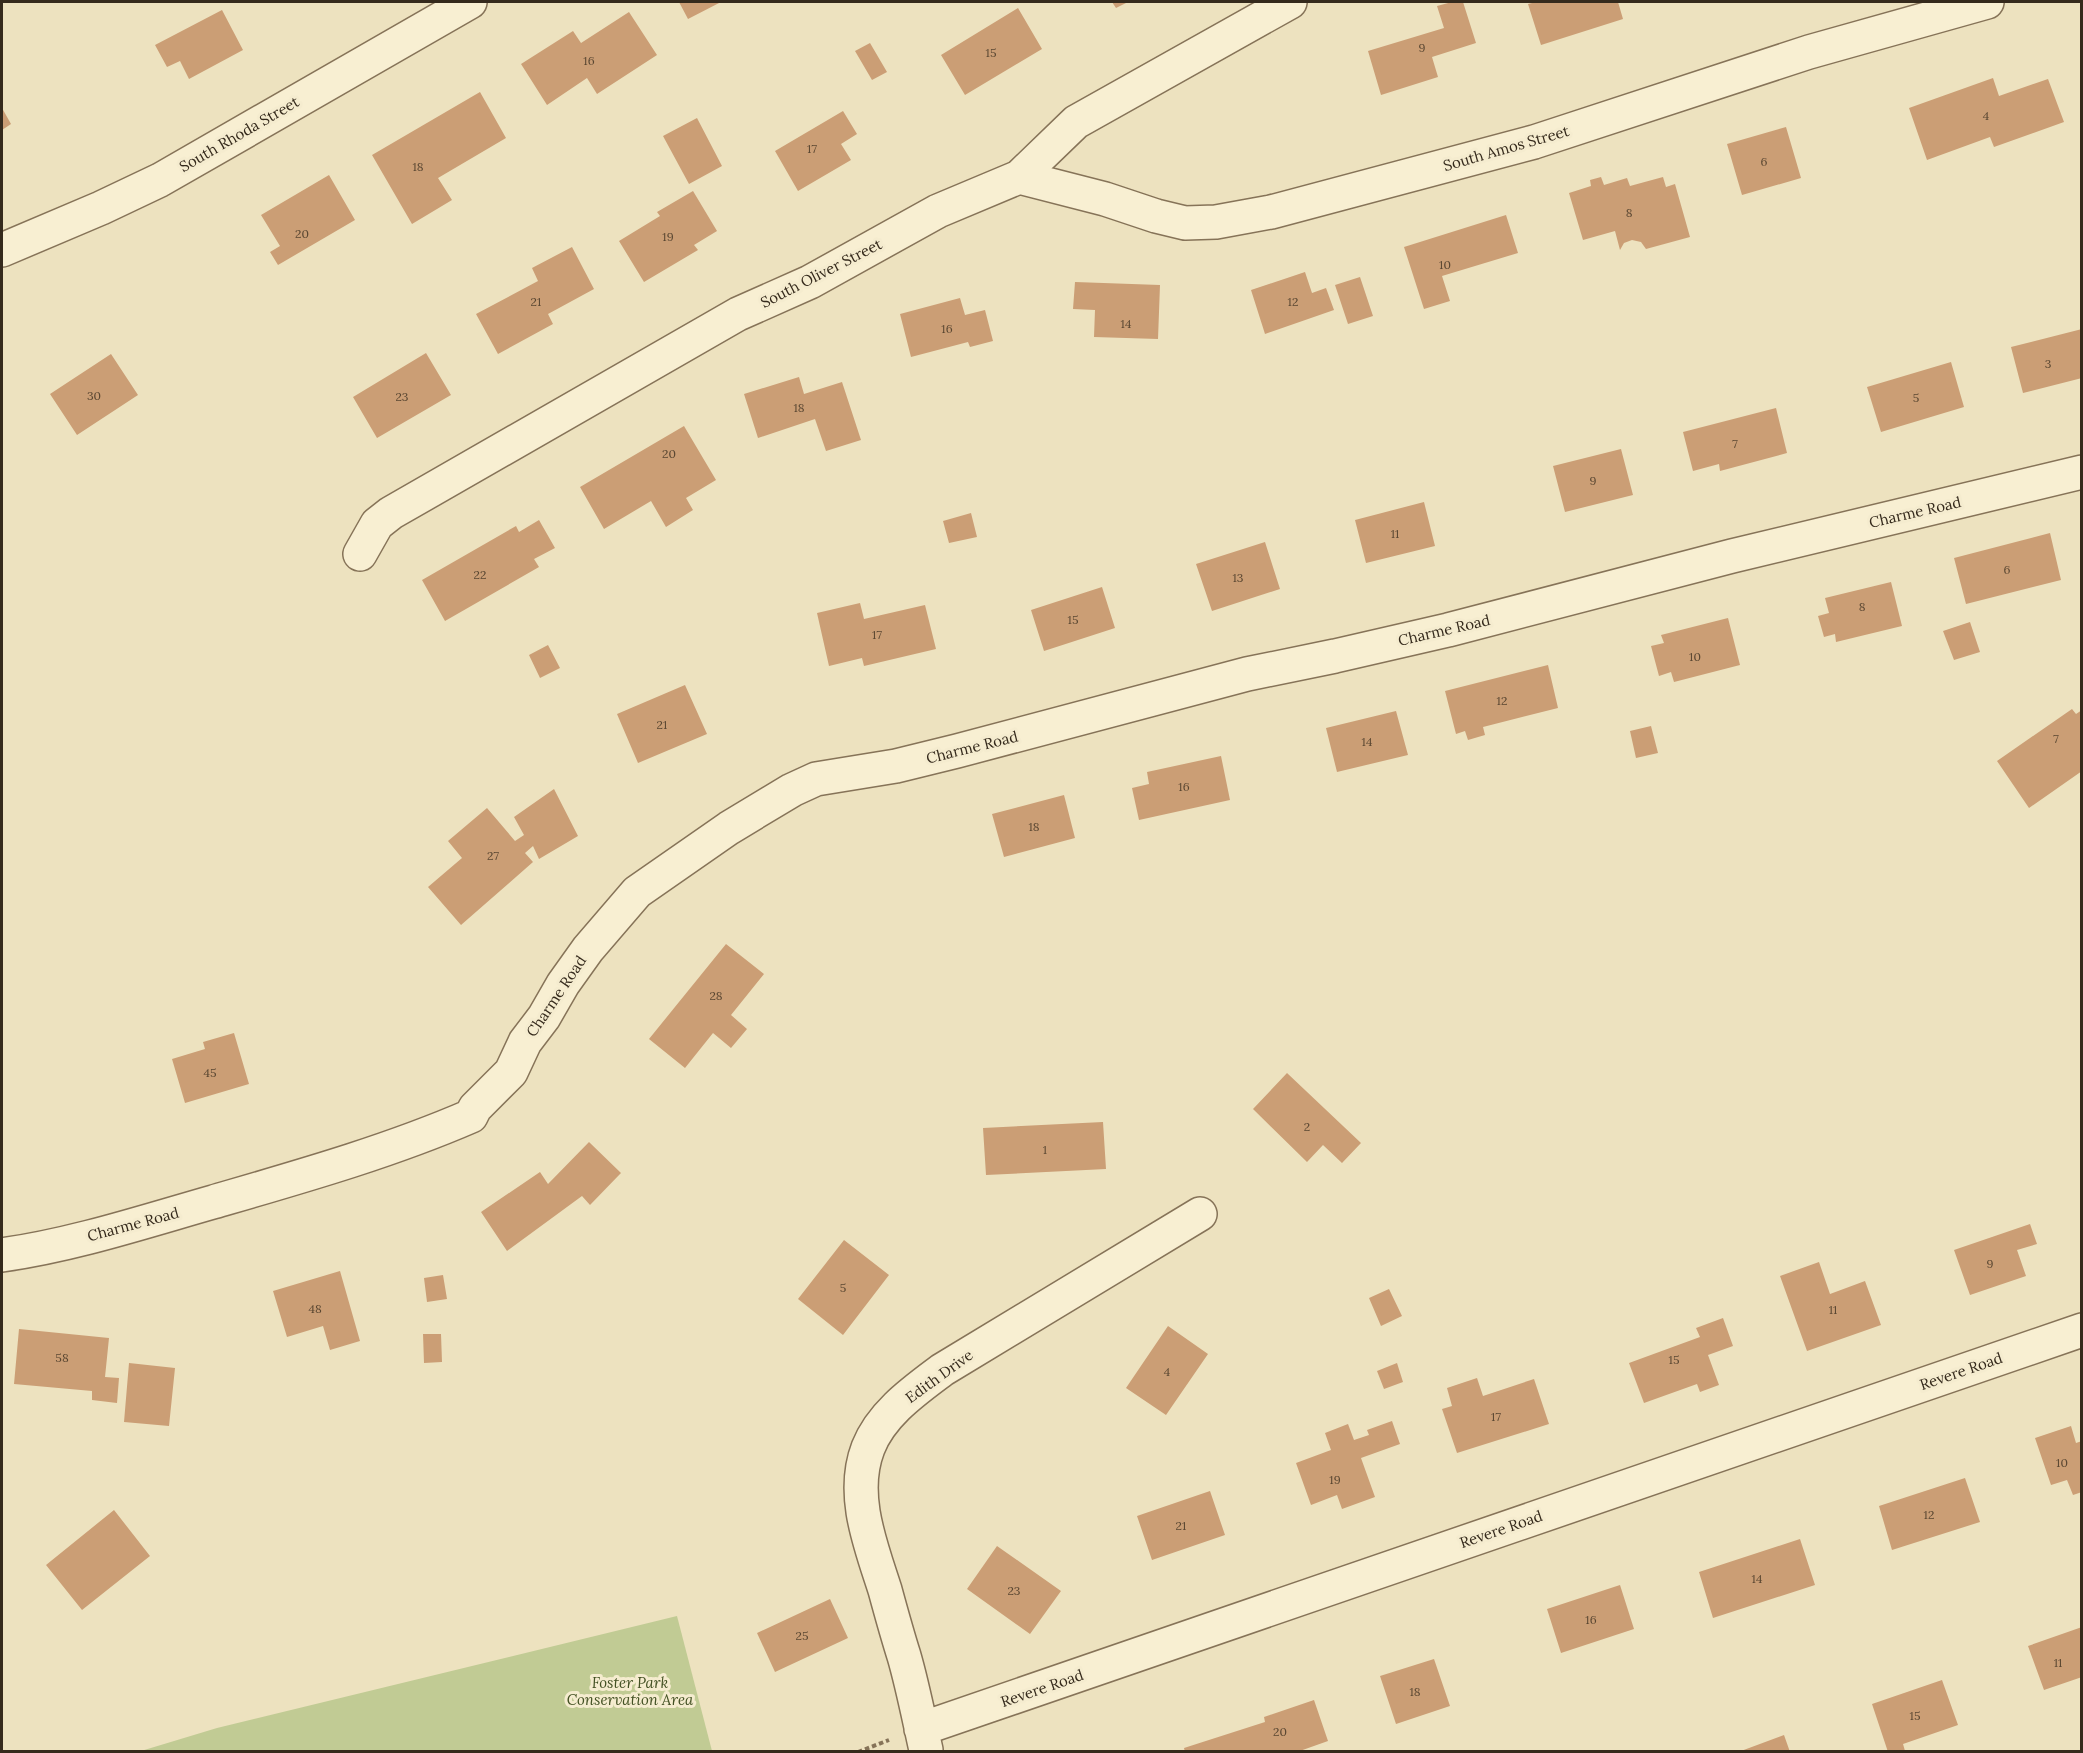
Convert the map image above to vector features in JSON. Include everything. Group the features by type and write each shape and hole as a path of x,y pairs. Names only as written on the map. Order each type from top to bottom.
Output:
{"street":[{"name":"South Rhoda Street","path":"2,250 160,180 470,2"},
{"name":"South Oliver Street","path":"360,554 377,524 392,513 738,314 810,282 938,211 1018,177 1076,122 1290,2"},
{"name":"South Amos Street","path":"1018,177 1105,199 1185,223 1216,222 1271,212 1534,142 1809,52 1987,2"},
{"name":"Charme Road","path":"2,1255 133,1225 269,1186 435,1132 471,1116 475,1108 511,1072 525,1042 544,1017 563,984 636,892 729,828 792,790 816,779 896,766 947,754 1247,674 1448,630 1732,556 2082,472"},
{"name":"Edith Drive","path":"924,1740 908,1672 869,1542 862,1509 861,1479 868,1448 885,1420 911,1393 942,1370 1200,1214"},
{"name":"Revere Road","path":"924,1740 2082,1330"}],"green space":[{"name":"Foster Park Conservation Area","path":"677,1616 712,1751 141,1751 217,1728"}],"building":[{"path":"679,2 721,2 688,19"},
{"path":"1112,2 1128,2 1116,8"},
{"path":"1463,2 1476,43 1432,57 1438,77 1381,95 1368,51 1444,28 1437,6"},
{"path":"1536,2 1618,2 1623,19 1541,45 1528,4"},
{"path":"1018,8 1042,49 965,95 941,55"},
{"path":"222,10 243,50 189,79 180,61 167,67 155,45"},
{"path":"629,12 657,55 597,94 587,78 547,105 521,64 573,31 581,43"},
{"path":"870,43 887,72 872,80 855,51"},
{"path":"1993,78 1999,96 2048,79 2064,122 1994,147 1990,137 1927,160 1909,108"},
{"path":"480,92 506,138 438,178 452,200 412,224 372,155"},
{"path":"2,108 11,124 2,130"},
{"path":"843,111 857,134 841,144 851,160 798,191 775,151"},
{"path":"697,118 722,166 689,184 663,136"},
{"path":"1786,127 1801,178 1742,195 1727,144"},
{"path":"329,175 355,220 278,265 270,252 280,246 261,215"},
{"path":"1601,177 1604,185 1627,178 1630,186 1663,177 1666,187 1675,184 1690,237 1646,249 1641,242 1632,240 1624,243 1620,250 1615,231 1583,240 1569,193 1591,186 1590,180"},
{"path":"693,191 717,231 694,245 698,250 644,282 619,241 660,216 657,212"},
{"path":"1506,215 1518,253 1442,276 1450,301 1424,309 1404,247"},
{"path":"572,247 594,289 548,314 553,324 498,354 476,314 538,281 532,268"},
{"path":"1305,272 1312,293 1326,288 1334,310 1265,334 1251,290"},
{"path":"1360,277 1373,316 1348,324 1335,285"},
{"path":"1075,282 1160,285 1158,339 1094,337 1095,310 1073,309"},
{"path":"960,298 965,315 985,310 993,341 970,347 968,342 911,357 900,314"},
{"path":"2082,329 2082,378 2023,393 2011,347"},
{"path":"426,353 451,395 377,438 353,397"},
{"path":"111,354 138,395 77,435 50,394"},
{"path":"1951,362 1964,407 1881,432 1867,387"},
{"path":"799,377 804,394 842,382 861,440 826,451 815,419 758,438 744,394"},
{"path":"1776,408 1787,453 1720,471 1719,464 1693,471 1683,432"},
{"path":"684,426 716,480 686,498 693,510 666,527 651,501 604,529 580,487"},
{"path":"1621,449 1633,495 1565,512 1553,466"},
{"path":"1424,502 1435,546 1366,563 1355,520"},
{"path":"971,513 977,537 949,543 943,521"},
{"path":"539,520 555,548 534,559 539,567 445,621 422,580 516,526 519,532"},
{"path":"2050,533 2061,580 1966,604 1954,558"},
{"path":"1265,542 1280,589 1212,611 1196,564"},
{"path":"1891,582 1902,626 1836,642 1835,634 1824,637 1818,616 1829,613 1825,598"},
{"path":"1102,587 1115,628 1044,651 1031,610"},
{"path":"860,603 864,619 925,605 936,649 864,666 862,658 829,666 817,613"},
{"path":"1728,618 1740,665 1674,682 1671,672 1659,676 1651,646 1664,643 1661,635"},
{"path":"1970,622 1980,652 1954,660 1943,631"},
{"path":"548,645 560,668 540,678 529,655"},
{"path":"1548,665 1558,708 1483,727 1485,735 1468,740 1465,731 1456,734 1445,691"},
{"path":"685,685 707,734 638,763 617,714"},
{"path":"2072,709 2076,714 2082,710 2082,771 2029,808 1997,761"},
{"path":"1396,711 1408,755 1337,772 1326,728"},
{"path":"1651,726 1658,753 1636,758 1630,731"},
{"path":"1221,756 1230,800 1139,820 1132,788 1149,784 1147,772"},
{"path":"554,789 578,836 539,859 533,846 525,853 533,862 461,925 428,887 462,858 448,841 487,808 515,841 524,835 514,817"},
{"path":"1064,795 1075,838 1004,857 992,814"},
{"path":"726,944 764,974 731,1015 747,1029 731,1048 713,1033 685,1068 649,1039"},
{"path":"234,1033 249,1084 185,1103 172,1059 205,1049 203,1042"},
{"path":"1287,1073 1361,1143 1342,1163 1323,1145 1307,1162 1253,1109"},
{"path":"1103,1122 1106,1169 986,1175 983,1128"},
{"path":"589,1142 621,1173 590,1205 582,1196 507,1251 481,1212 540,1172 548,1184"},
{"path":"2030,1224 2037,1244 2017,1250 2026,1276 1970,1295 1954,1250"},
{"path":"844,1240 889,1275 843,1335 798,1299"},
{"path":"1819,1262 1830,1294 1865,1281 1881,1325 1807,1351 1780,1276"},
{"path":"340,1271 360,1341 330,1350 323,1326 287,1337 273,1291"},
{"path":"443,1275 447,1299 427,1302 424,1278"},
{"path":"1389,1289 1402,1316 1381,1326 1369,1298"},
{"path":"1723,1318 1733,1346 1708,1355 1719,1385 1700,1392 1697,1384 1644,1403 1629,1363 1700,1337 1696,1328"},
{"path":"1168,1326 1208,1354 1166,1415 1126,1388"},
{"path":"19,1329 109,1338 105,1377 119,1378 117,1403 92,1400 92,1391 14,1384"},
{"path":"423,1334 441,1334 442,1362 424,1363"},
{"path":"129,1363 175,1368 169,1426 124,1422"},
{"path":"1397,1363 1403,1382 1384,1389 1377,1371"},
{"path":"1477,1378 1483,1396 1534,1379 1549,1424 1457,1453 1442,1409 1452,1406 1447,1388"},
{"path":"1392,1421 1400,1444 1361,1458 1375,1497 1342,1509 1337,1495 1311,1505 1296,1463 1331,1450 1325,1433 1348,1424 1354,1440 1369,1435 1367,1430"},
{"path":"2071,1426 2076,1443 2082,1441 2082,1492 2073,1495 2067,1480 2051,1485 2035,1438"},
{"path":"1965,1478 1980,1522 1892,1550 1879,1506"},
{"path":"1210,1491 1225,1535 1152,1560 1137,1516"},
{"path":"114,1510 150,1556 82,1610 46,1565"},
{"path":"1800,1539 1815,1585 1713,1618 1699,1572"},
{"path":"997,1546 1061,1591 1030,1634 967,1589"},
{"path":"1620,1585 1634,1629 1561,1653 1547,1609"},
{"path":"830,1599 848,1638 775,1672 757,1633"},
{"path":"2082,1627 2082,1677 2044,1690 2028,1646"},
{"path":"1434,1659 1450,1706 1396,1724 1380,1676"},
{"path":"1942,1680 1958,1725 1903,1744 1905,1751 1888,1752 1872,1704"},
{"path":"1314,1700 1328,1741 1297,1752 1185,1752 1184,1748 1265,1722 1264,1717"},
{"path":"1784,1735 1790,1752 1741,1752 1741,1751"}]}
